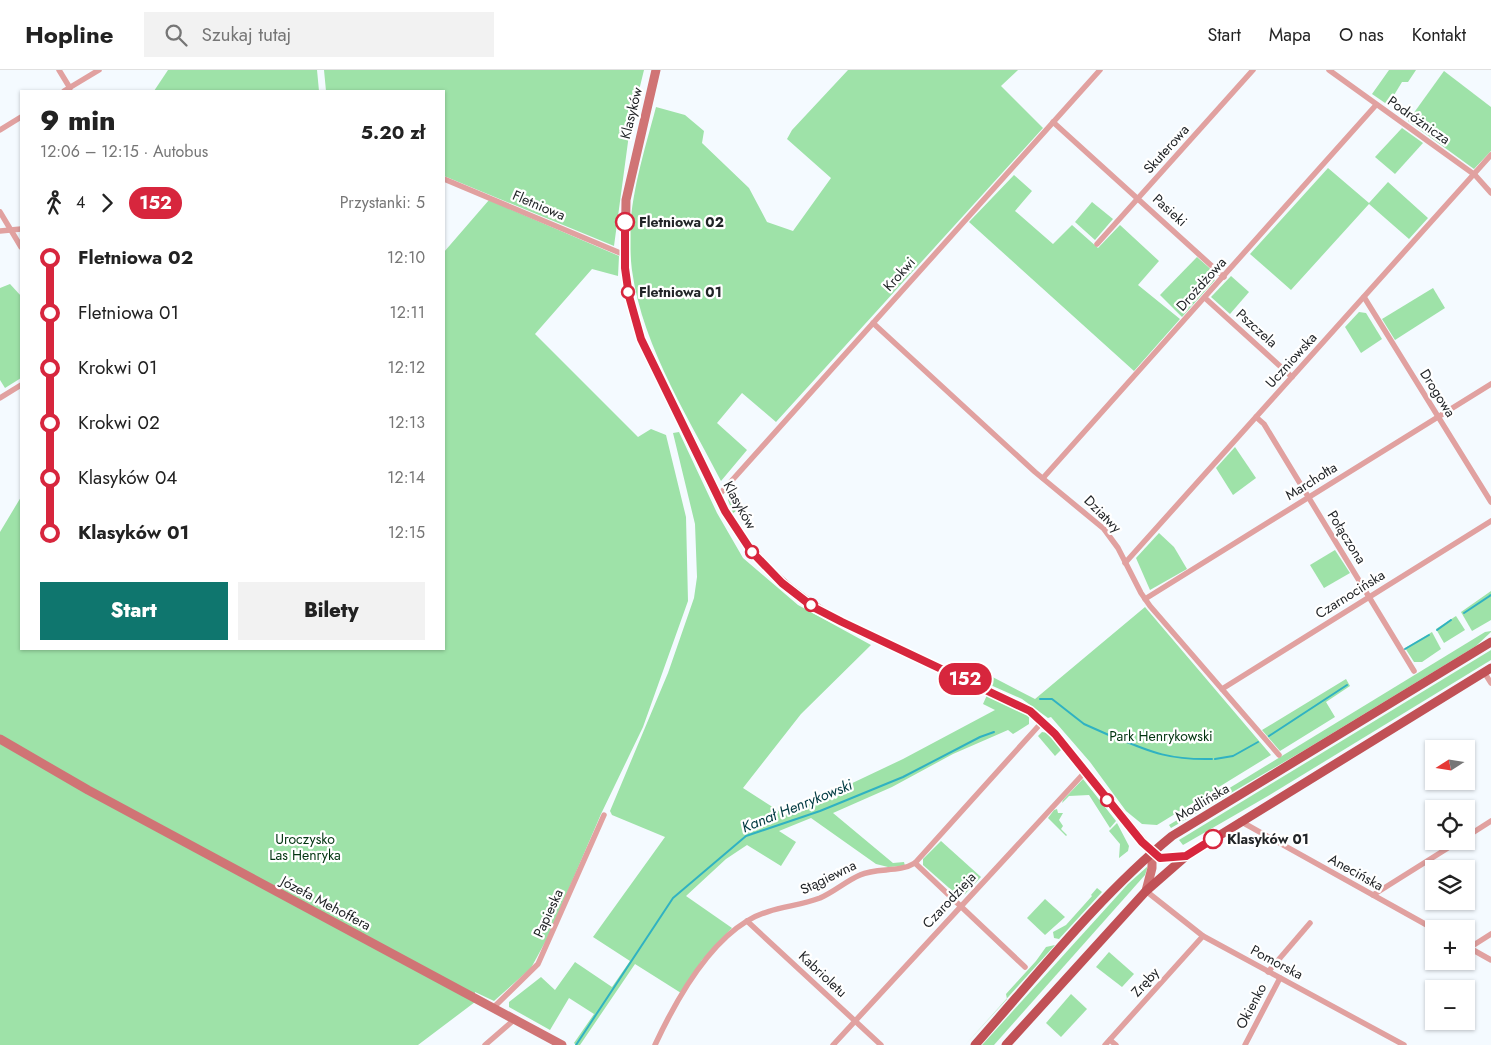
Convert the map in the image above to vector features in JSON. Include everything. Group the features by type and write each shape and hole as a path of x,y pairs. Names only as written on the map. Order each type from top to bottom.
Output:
{"main road":[{"name":"Modlińska","path":"976,1045 1066,942 1152,853 1172,836 1491,642"},
{"path":"1006,1045 1146,891 1186,856 1488,670"}],"street":[{"path":"59,70 67,90 99,70"},
{"name":"Klasyków","path":"656,70 628,185 625,219 625,255 629,296 641,339 725,511 752,552 774,576 801,598 842,622 1017,704 1042,721 1152,853"},
{"name":"Krokwi","path":"718,496 1100,70"},
{"name":"Skuterowa","path":"1097,244 1253,70"},
{"name":"Podróżnicza","path":"1329,70 1475,174 1491,193"},
{"name":"Drożdżowa","path":"1043,478 1224,277 1376,104"},
{"path":"0,130 20,118"},
{"name":"Pasieki","path":"1053,122 1224,277"},
{"name":"Uczniowska","path":"1125,563 1491,155"},
{"name":"Fletniowa","path":"445,179 625,255"},
{"path":"0,212 20,245"},
{"path":"0,232 20,229"},
{"name":"Pszczela","path":"1205,298 1292,377"},
{"name":"Drogowa","path":"1364,298 1491,502"},
{"name":"Dziatwy","path":"873,323 1043,478 1104,529 1145,599 1279,755"},
{"name":"Marchołta","path":"1145,599 1491,384"},
{"path":"0,398 20,386"},
{"name":"Połączona","path":"1256,417 1264,424 1414,672"},
{"name":"Czarnocińska","path":"1222,689 1491,522"},
{"path":"1488,670 1491,683"},
{"path":"1025,968 915,863 1042,721"},
{"name":"Józefa Mehoffera","path":"0,739 107,801 562,1045"},
{"name":"Czarodzieja","path":"833,1045 1085,772"},
{"name":"Papieska","path":"494,1007 538,964 604,815"},
{"name":"Anecińska","path":"1240,821 1425,924"},
{"path":"1475,831 1491,821"},
{"path":"1373,895 1445,850"},
{"path":"1152,853 1160,858 1186,856"},
{"path":"1146,891 1152,868 1152,853"},
{"name":"Stągiewna","path":"655,1045 666,1021 697,971 721,943 747,921 783,907 820,898 859,875 871,871 905,868 915,863"},
{"name":"Pomorska","path":"1146,891 1203,936 1404,1045"},
{"name":"Kabrioletu","path":"747,921 881,1045"},
{"path":"1268,972 1310,923"},
{"path":"1475,943 1491,934"},
{"name":"Zręby","path":"1105,1045 1203,936"},
{"path":"1475,951 1491,960"},
{"name":"Okienko","path":"1245,1045 1280,978"},
{"path":"485,1045 516,1019"},
{"path":"1110,1040 1116,1045"}],"green space":[{"path":"168,70 317,70 319,90 155,90"},
{"path":"324,70 644,70 630,127 614,246 445,176 445,90 326,90"},
{"path":"848,70 1018,70 1001,86 1043,128 776,422 742,393 717,423 747,450 721,481 663,370 641,311 634,280 630,231 634,195 656,107 685,115 704,131 702,143 749,188 767,222 793,231 831,178 787,139 792,130"},
{"path":"1389,70 1416,70 1408,82 1402,82 1388,105 1372,94"},
{"path":"1444,71 1491,107 1491,151 1474,169 1408,121"},
{"path":"1402,128 1423,143 1395,174 1375,157"},
{"path":"1328,168 1369,203 1388,182 1428,218 1409,239 1369,204 1291,290 1250,254"},
{"path":"1014,175 1032,191 1015,211 1053,244 1072,225 1098,248 1120,225 1159,261 1138,285 1180,319 1134,371 969,222"},
{"name":"Uroczysko Las Henryka","path":"489,200 619,256 618,276 592,269 535,334 638,437 651,429 666,435 686,517 688,601 643,727 601,814 549,935 531,968 494,1001 475,992 475,1002 418,1045 0,1045 0,532 20,499 20,650 445,650 445,251"},
{"path":"1092,202 1113,219 1095,240 1075,222"},
{"path":"1197,257 1214,272 1215,280 1182,317 1160,295"},
{"path":"1231,276 1249,292 1230,314 1211,297"},
{"path":"10,284 20,295 20,379 5,388 0,380 0,288"},
{"path":"1433,288 1445,308 1395,340 1382,319"},
{"path":"1359,312 1366,313 1382,339 1361,353 1345,327"},
{"path":"679,432 717,513 743,558 798,605 871,645 801,714 743,788 785,815 903,759 995,710 983,704 987,695 1025,713 1029,717 1029,724 1013,734 1008,730 953,754 892,787 833,813 893,863 904,862 905,866 888,867 876,864 811,818 779,831 796,842 781,866 747,845 726,859 686,896 732,928 702,960 681,993 635,964 580,1045 576,1045 574,1043 594,1014 569,998 550,1030 509,1007 509,1002 541,977 555,990 575,962 612,987 630,961 593,937 665,837 612,815 610,811 668,673 694,598 697,577 695,524 673,433"},
{"path":"1235,447 1256,478 1233,495 1216,468"},
{"path":"733,491 743,507 733,513 728,500"},
{"path":"1159,533 1174,547 1187,569 1150,590 1136,558"},
{"path":"1335,550 1350,573 1324,588 1310,565"},
{"path":"1491,591 1491,620 1472,631 1461,612"},
{"name":"Park Henrykowski","path":"1145,607 1271,755 1157,825 1142,824 1126,811 1090,762 1051,717 1048,718 1022,699 977,679 981,671 1035,699"},
{"path":"1456,616 1465,630 1444,643 1436,629"},
{"path":"1491,631 1476,646 1303,751 1171,828 1169,825 1485,632"},
{"path":"1432,632 1441,649 1422,662 1414,662 1405,648"},
{"path":"1491,650 1491,660 1268,796 1183,845 1179,840"},
{"path":"1346,679 1350,686 1326,702 1335,717 1280,751 1262,730"},
{"path":"1042,732 1048,733 1062,749 1055,756 1038,736"},
{"path":"1083,779 1116,821 1110,828 1089,795 1069,796 1062,803"},
{"path":"1057,809 1058,813 1063,813 1059,820 1063,826 1061,829 1066,836 1048,818"},
{"path":"1117,823 1129,846 1128,851 1119,858 1120,844 1109,831"},
{"path":"941,841 981,877 965,894 957,895 923,865 923,859"},
{"path":"1148,866 1145,875 994,1045 982,1045 1128,884"},
{"path":"1097,888 1102,892 1059,939 1054,938 1053,932 1066,925"},
{"path":"1045,899 1065,917 1045,935 1027,918"},
{"path":"1055,945 1007,998 1006,994 1046,947"},
{"path":"1109,952 1134,974 1122,987 1096,967"},
{"path":"1071,994 1087,1009 1061,1037 1046,1023"},
{"path":"1007,998 1007,999 965,1045"}],"waterway":[{"name":"Kanał Henrykowski","path":"1464,613 1491,595"},
{"name":"Kanał Henrykowski","path":"1437,630 1451,620"},
{"path":"1405,649 1429,635"},
{"name":"Kanał Henrykowski","path":"1269,736 1347,685"},
{"name":"Kanał Henrykowski","path":"1040,699 1052,699 1084,724 1111,736"},
{"name":"Kanał Henrykowski","path":"576,1045 673,898 746,836 820,811 903,777 980,737 994,732"},
{"name":"Kanał Henrykowski","path":"1115,737 1173,757 1212,759"},
{"name":"Kanał Henrykowski","path":"1215,759 1233,756 1258,742"}],"bus line":[{"name":"152","path":"625,222 625,268 632,312 641,339 725,511 746,544 774,576 813,607 1030,711 1055,734 1142,842 1152,853 1160,858 1186,856 1213,839"}],"place":[{"name":"Fletniowa 02","path":"625,222"},
{"name":"Fletniowa 01","path":"628,292"},
{"name":"Klasyków 01","path":"1213,839"}]}
